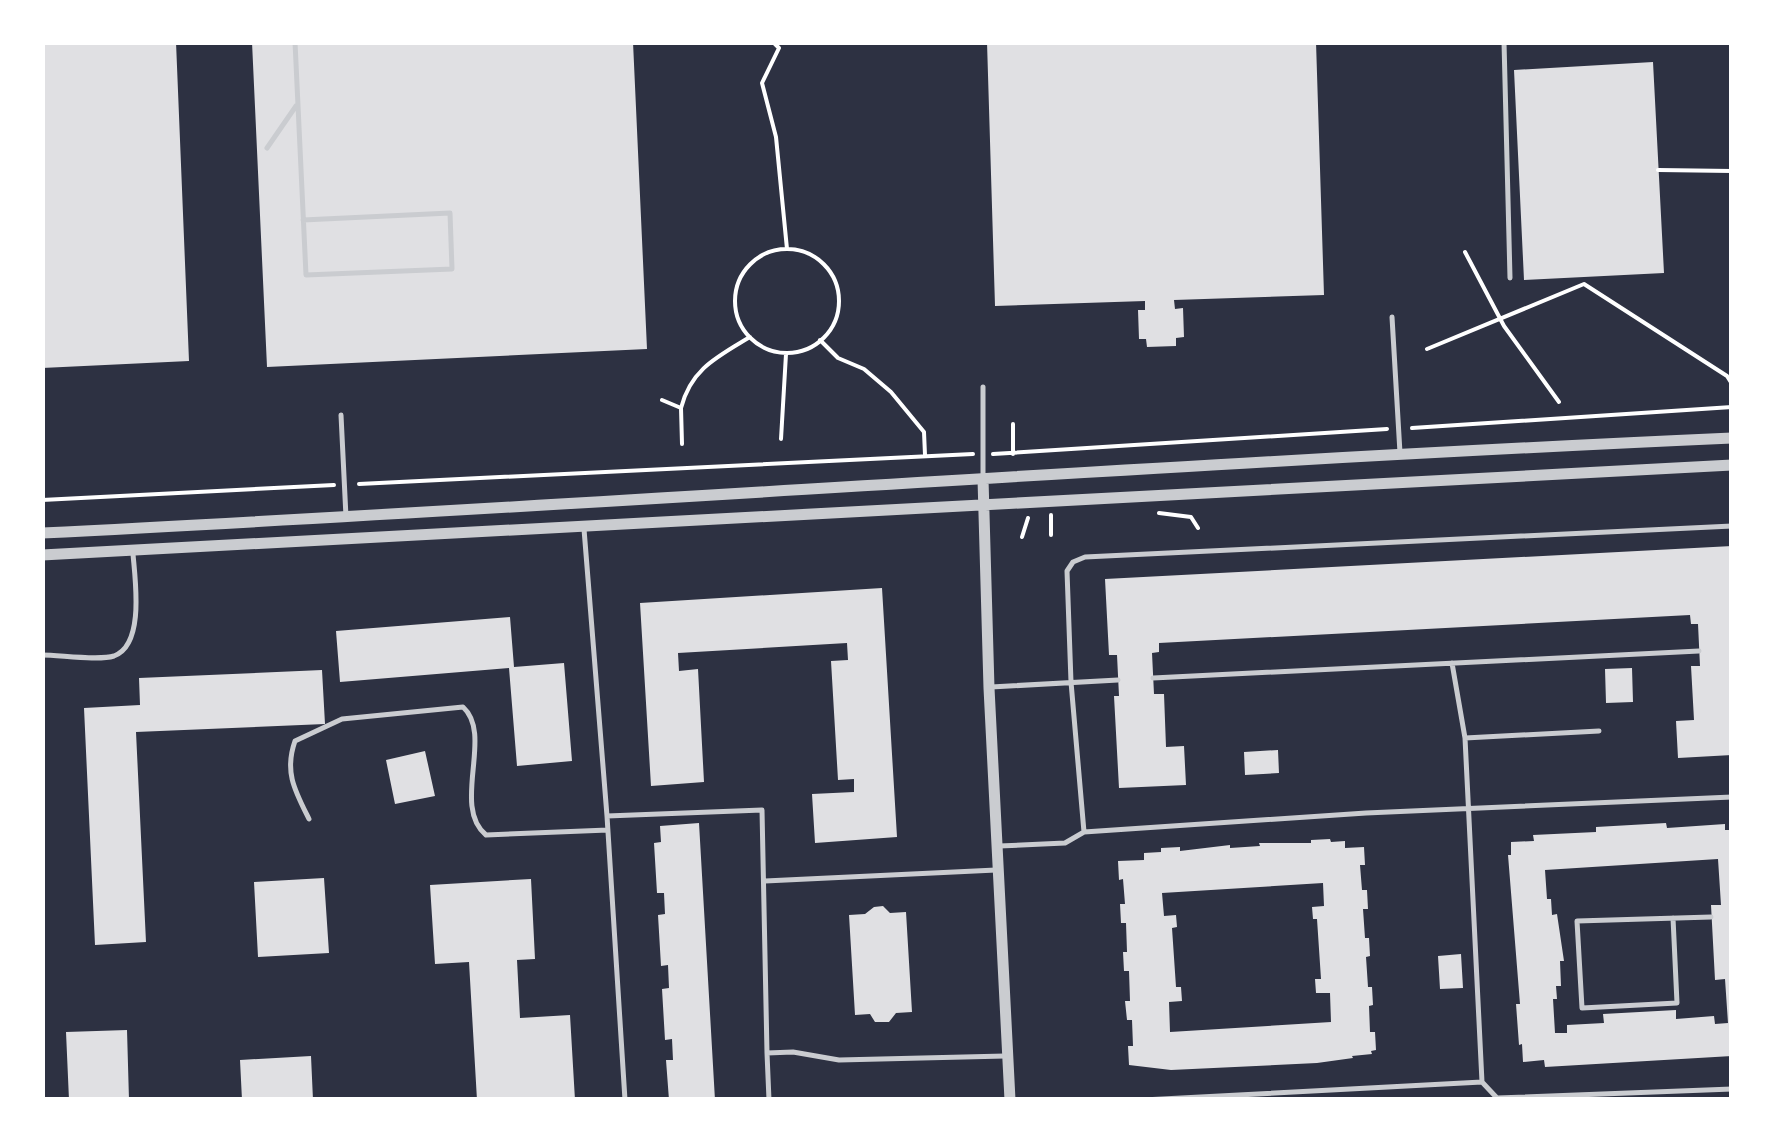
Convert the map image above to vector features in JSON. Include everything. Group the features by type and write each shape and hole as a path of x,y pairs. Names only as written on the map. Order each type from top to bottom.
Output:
{"street":[{"path":"42,533 1400,453 1732,438"},
{"path":"42,556 1732,465"},
{"path":"983,479 989,688 1010,1100"}],"lane":[{"path":"295,42 303,220 306,275 452,268 450,214 303,220"},
{"path":"1504,42 1510,278"},
{"path":"266,148 298,102"},
{"path":"1392,317 1400,453"},
{"path":"983,387 983,479"},
{"path":"340,415 346,518"},
{"path":"584,526 625,1100"},
{"path":"1084,832 1071,682 1067,571 1073,562 1085,556 1732,526"},
{"path":"42,655 114,656 128,645 136,623 133,550"},
{"path":"1153,678 1700,650"},
{"path":"1452,663 1464,738 1482,1082 1497,1098 1732,1090"},
{"path":"989,688 1118,680"},
{"path":"309,818 291,783 288,759 295,741 342,720 462,707 474,721 472,811 477,828 486,836 608,830"},
{"path":"1464,738 1598,731"},
{"path":"998,846 1064,842 1084,832 1732,797"},
{"path":"607,816 762,810 769,1100"},
{"path":"764,881 999,870"},
{"path":"1673,918 1677,1003 1582,1008 1577,921 1673,918 1712,917"},
{"path":"767,1053 793,1052 839,1060 1008,1056"},
{"path":"1144,1100 1482,1082"}],"path":[{"path":"773,42 779,48 762,83 776,137 788,249"},
{"path":"1658,170 1732,171"},
{"path":"788,249 813,255 826,265 835,278 839,310 833,326 810,348 786,352 763,347 750,338 735,308 736,291 752,262 766,253 788,249"},
{"path":"1465,252 1500,318 1559,402"},
{"path":"1427,349 1584,284 1728,376 1732,384"},
{"path":"682,444 681,408 686,388 697,372 750,338"},
{"path":"820,340 838,358 864,369 891,392 924,432 924,455"},
{"path":"781,439 786,352"},
{"path":"662,400 681,408"},
{"path":"42,500 924,455 1013,454 1732,407"},
{"path":"1013,424 1013,454"},
{"path":"1022,537 1030,515 1051,514"}],"building":[{"path":"42,42 176,42 189,361 42,368"},
{"path":"252,42 633,42 647,349 267,367"},
{"path":"987,42 1316,42 1324,295 1174,300 1175,309 1183,308 1184,337 1176,338 1176,346 1147,347 1146,339 1139,339 1138,310 1145,310 1145,301 995,306"},
{"path":"1653,62 1664,273 1524,280 1514,70"},
{"path":"1732,546 1732,755 1678,758 1676,721 1694,720 1691,666 1700,666 1698,624 1691,624 1690,615 1159,643 1159,652 1152,653 1154,694 1164,694 1166,747 1184,746 1186,785 1119,788 1114,696 1119,696 1117,655 1109,655 1105,579"},
{"path":"882,588 897,837 815,843 812,794 854,792 854,779 838,780 831,661 848,660 847,643 678,653 679,671 698,669 704,782 651,786 640,603"},
{"path":"510,617 514,667 564,663 572,761 517,766 509,668 340,682 336,631"},
{"path":"1632,668 1633,702 1606,703 1605,669"},
{"path":"322,670 325,724 136,732 146,942 95,945 84,708 140,705 139,678"},
{"path":"1278,750 1279,773 1245,775 1244,752"},
{"path":"425,751 435,796 395,804 386,760"},
{"path":"699,823 715,1100 669,1100 666,1060 673,1060 672,1039 665,1040 662,989 669,988 668,965 661,966 658,915 665,914 664,893 657,893 654,843 661,842 660,826"},
{"path":"1725,824 1725,830 1732,830 1732,1056 1545,1067 1544,1060 1523,1062 1516,1004 1520,1004 1508,855 1511,842 1534,841 1533,835 1596,832 1596,827","holes":["1718,859 1721,905 1711,905 1715,980 1725,979 1728,1023 1715,1024 1714,1016 1676,1019 1676,1010 1603,1014 1604,1023 1567,1025 1567,1033 1555,1033 1553,999 1557,999 1556,986 1561,986 1560,961 1564,961 1557,914 1552,915 1551,899 1547,899 1545,870"]},
{"path":"1311,840 1345,841 1345,848 1364,847 1365,865 1360,865 1362,890 1367,890 1368,909 1363,909 1365,938 1369,938 1368,987 1372,987 1370,1032 1375,1032 1376,1050 1372,1054 1317,1063 1171,1070 1129,1065 1132,1020 1127,1020 1125,1001 1130,1001 1129,971 1124,971 1126,923 1121,923 1120,904 1125,904 1118,861 1144,860 1144,853 1161,852 1161,848 1180,847 1180,851","holes":["1323,883 1324,906 1312,907 1313,919 1317,919 1321,979 1315,979 1316,993 1330,993 1331,1022 1170,1032 1169,1002 1182,1001 1181,987 1176,987 1172,928 1177,927 1176,915 1164,916 1162,893"]},
{"path":"324,878 329,953 258,957 254,882"},
{"path":"531,879 535,959 517,960 520,1018 570,1015 575,1100 477,1100 469,962 435,964 430,885"},
{"path":"883,906 890,913 906,912 912,1012 896,1013 889,1022 875,1022 870,1014 855,1015 849,915 865,914"},
{"path":"1461,954 1463,988 1440,989 1438,956"},
{"path":"127,1030 129,1100 69,1100 66,1032"},
{"path":"311,1056 313,1100 242,1100 240,1060"}]}
